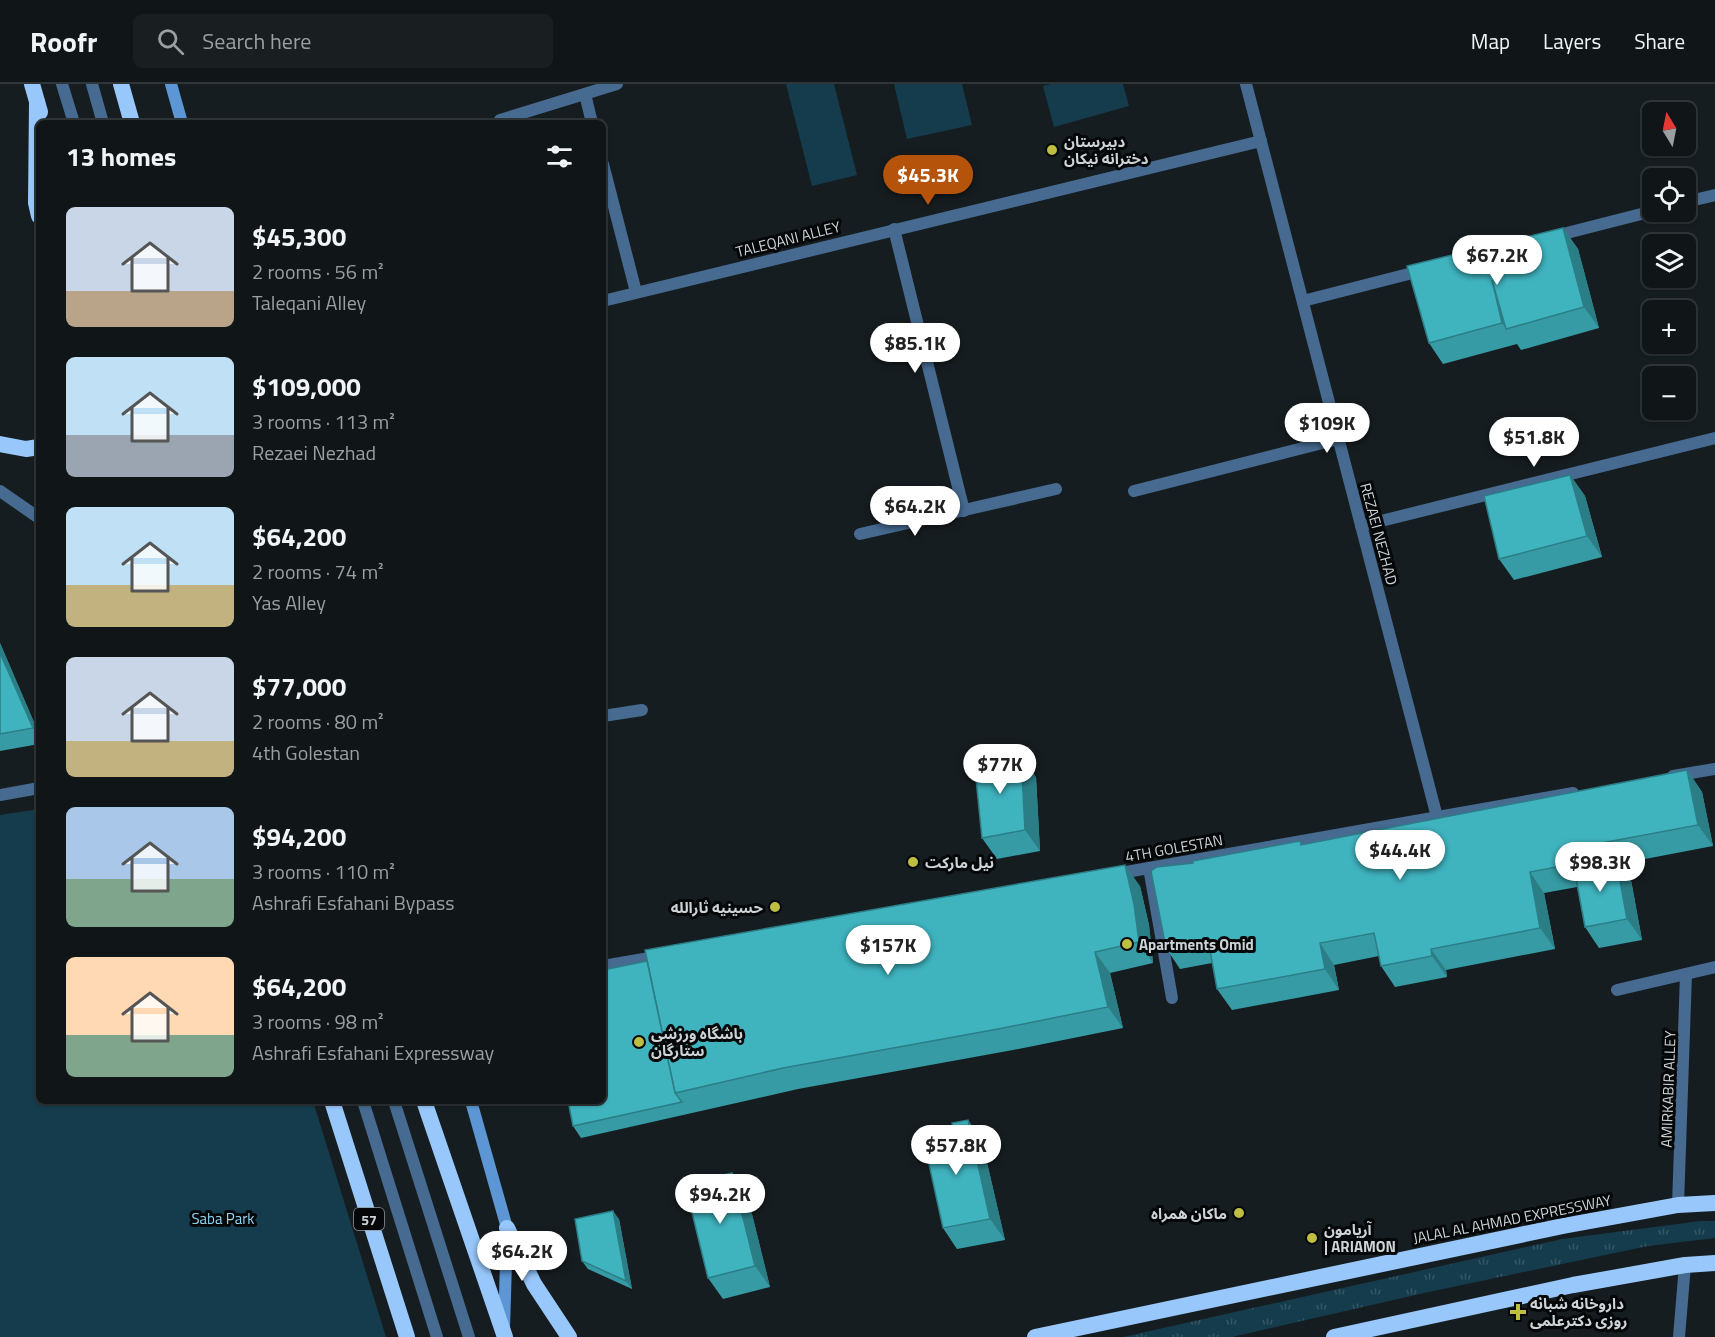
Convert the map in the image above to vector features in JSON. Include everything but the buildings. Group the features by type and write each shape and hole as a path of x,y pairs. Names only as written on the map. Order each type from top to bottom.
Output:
{"highway":[{"path":"32,84 42,120"},
{"path":"121,84 131,120"},
{"path":"37,102 37,120"},
{"path":"0,444 26,449 36,447"},
{"name":"57","path":"333,1104 407,1337"},
{"path":"424,1104 504,1336"},
{"name":"JALAL AL AHMAD EXPRESSWAY","path":"1035,1337 1563,1226 1678,1205 1715,1203"},
{"path":"507,1228 534,1284 569,1337"},
{"path":"1334,1337 1573,1285 1685,1265 1715,1263"}],"main road":[{"path":"171,84 181,120"},
{"path":"472,1104 507,1228 504,1336"}],"street":[{"path":"62,84 73,120"},
{"path":"92,84 102,120"},
{"path":"501,120 617,84"},
{"name":"REZAEI NEZHAD","path":"1246,84 1437,816"},
{"path":"585,94 591,120"},
{"name":"TALEQANI ALLEY","path":"606,300 1261,141"},
{"path":"606,176 636,292"},
{"path":"1696,200 1715,195"},
{"path":"1540,240 1642,214"},
{"path":"894,229 964,511"},
{"path":"1303,301 1438,266"},
{"path":"1361,526 1715,438"},
{"path":"1134,491 1338,439"},
{"path":"860,534 1056,489"},
{"path":"0,491 36,516"},
{"path":"606,716 642,710"},
{"path":"1657,778 1715,769"},
{"path":"0,795 36,789"},
{"name":"4TH GOLESTAN","path":"1102,877 1587,790"},
{"path":"1149,868 1172,998"},
{"path":"606,965 673,954"},
{"path":"1617,990 1715,967"},
{"name":"AMIRKABIR ALLEY","path":"1678,1205 1686,974"},
{"path":"364,1104 437,1337"},
{"path":"395,1104 469,1337"},
{"path":"1679,1337 1685,1265"}],"green space":[{"path":"786,84 834,84 857,175 812,186"},
{"path":"894,84 962,84 972,125 907,139"},
{"path":"1123,84 1129,106 1054,127 1043,86"},
{"name":"Saba Park","path":"36,809 36,1104 314,1104 386,1337 0,1337 0,815"},
{"path":"1715,1221 1715,1238 1648,1246 1424,1293 1232,1337 1123,1337 1562,1239"}],"place":[{"name":"دبیرستان دخترانه نیکان","path":"1052,150"},
{"name":"نیل مارکت","path":"913,862"},
{"name":"حسینیه ثارالله","path":"775,907"},
{"name":"Apartments Omid","path":"1127,944"},
{"name":"باشگاه ورزشی ستارگان","path":"639,1042"},
{"name":"ماکان همراه","path":"1239,1213"},
{"name":"آریامون | ARIAMON","path":"1312,1238"},
{"name":"داروخانه شبانه روزی دکترعلمی","path":"1518,1312"}]}
